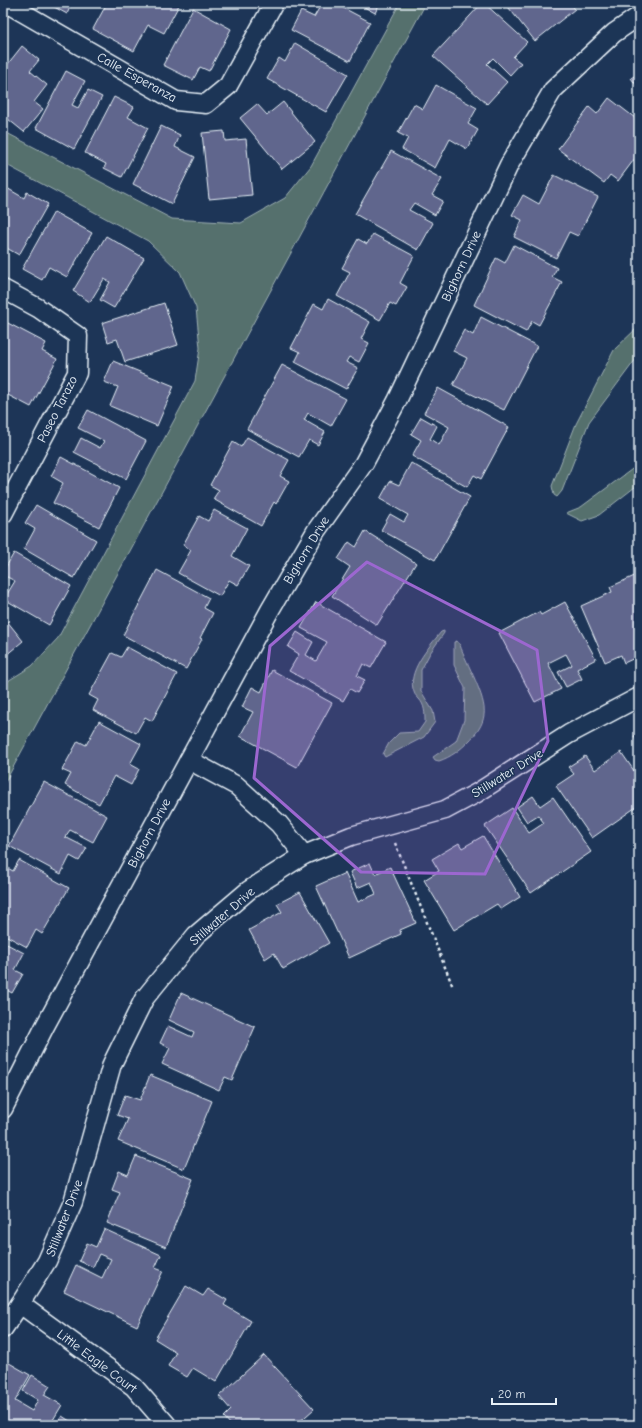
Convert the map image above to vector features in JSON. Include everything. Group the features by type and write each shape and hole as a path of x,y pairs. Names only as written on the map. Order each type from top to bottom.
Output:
{"street":[{"name":"Calle Esperanza","path":"6,3 176,101 206,104 228,86 274,3"},
{"name":"Bighorn Drive","path":"3,1109 45,1026 270,610 316,531 368,456 397,401 509,165 554,90 614,33 639,16"},
{"name":"Paseo Tarazo","path":"3,289 38,308 78,336 77,373 3,514"},
{"name":"Stillwater Drive","path":"3,1329 47,1261 73,1202 112,1064 144,999 196,935 249,890 304,855 351,836 445,810 483,789 569,734 639,697"},
{"path":"189,760 237,786 279,824 304,855"},
{"name":"Little Eagle Court","path":"20,1304 134,1387 167,1425"}],"path":[{"path":"388,826 453,987"}],"highlighted area":[{"path":"367,562 537,650 548,741 485,874 361,872 254,778 270,646"}],"green space":[{"path":"400,3 426,3 3,786 3,684 32,666 58,638 195,381 200,348 196,308 180,272 148,241 3,163 3,131 172,219 241,223 285,198 311,166"},
{"path":"639,326 639,355 589,422 562,491 557,497 554,495 552,486 576,424 614,350"},
{"path":"639,464 639,487 635,487 599,515 582,521 566,513 581,507"},
{"path":"444,631 421,670 421,691 433,711 435,722 424,737 385,757 383,754 389,743 399,733 418,732 425,722 424,707 414,692 412,684 413,676 425,652 441,632"},
{"path":"457,641 479,690 484,708 484,715 479,729 469,741 455,753 439,761 435,760 433,757 456,741 464,720 465,688 454,665 454,642"}],"building":[{"path":"47,3 72,3 67,14"},
{"path":"103,3 176,3 179,5 164,33 148,25 134,51 93,29 106,5"},
{"path":"322,3 334,3 370,22 350,61 291,30 301,11 314,17"},
{"path":"357,3 380,3 375,13"},
{"path":"482,3 484,3 527,42 513,57 521,63 510,75 493,58 487,64 507,82 487,104 433,56"},
{"path":"505,3 570,3 575,9 535,41"},
{"path":"193,8 231,29 209,71 200,67 193,80 163,65"},
{"path":"295,43 348,74 326,112 267,79 279,58 285,62"},
{"path":"22,46 39,60 30,71 47,85 34,102 43,109 24,132 3,115 3,70"},
{"path":"66,71 85,81 72,105 78,108 88,90 102,97 74,149 36,128"},
{"path":"639,73 639,89 631,78"},
{"path":"436,85 477,108 468,124 478,130 467,149 450,139 435,168 402,149 408,138 398,133 414,104 423,109"},
{"path":"114,97 134,107 128,117 148,128 122,177 104,168 106,164 85,153"},
{"path":"609,98 639,121 639,153 618,181 610,175 604,183 558,149 589,107 597,114"},
{"path":"283,102 315,142 282,169 240,118 257,104 267,115"},
{"path":"161,126 180,135 175,147 195,157 172,204 133,184"},
{"path":"224,131 225,141 246,139 252,195 209,199 202,133"},
{"path":"391,151 442,179 432,195 443,201 435,215 414,203 409,210 433,223 418,250 355,214"},
{"path":"554,175 598,197 578,236 569,232 556,258 514,237 522,220 512,215 523,195 539,204"},
{"path":"5,187 24,198 27,192 48,204 19,255 3,246 3,190"},
{"path":"54,212 92,233 67,277 49,267 42,280 22,269"},
{"path":"373,234 414,256 400,283 407,287 396,306 390,303 380,320 337,296 350,272 342,268 358,239 367,244"},
{"path":"106,236 144,258 114,308 100,300 110,282 104,279 90,302 73,291"},
{"path":"514,245 557,268 552,277 562,282 539,325 532,321 526,332 474,305 496,258 505,263"},
{"path":"328,299 370,322 361,339 369,343 359,362 349,357 346,362 358,368 346,389 295,362 300,352 291,348 314,304 323,309"},
{"path":"164,303 178,345 125,362 117,339 108,342 102,323"},
{"path":"481,317 537,346 504,410 453,385 467,358 453,351 464,330 473,335"},
{"path":"4,321 46,343 42,351 57,359 31,407 6,394 3,399"},
{"path":"113,361 174,386 157,426 110,406 118,387 104,382"},
{"path":"282,365 346,399 331,426 308,413 304,420 325,432 318,445 309,440 299,457 247,429"},
{"path":"438,388 509,427 481,479 474,475 467,487 412,456 421,440 411,434 421,417 437,426 430,439 439,445 449,427 424,413"},
{"path":"88,410 146,441 126,479 74,452 81,438 100,448 104,441 78,428"},
{"path":"247,437 289,460 280,476 289,481 276,504 274,502 261,526 213,499 219,490 210,485 233,442 241,447"},
{"path":"61,457 119,488 99,527 53,503 63,483 51,476"},
{"path":"411,463 470,497 435,560 381,530 390,514 404,522 408,515 380,499 390,481 399,485"},
{"path":"36,505 96,540 74,578 24,549 35,529 25,523"},
{"path":"214,510 247,528 232,556 249,566 238,585 229,580 220,596 178,573 191,550 183,545 199,516 208,521"},
{"path":"365,531 416,563 377,625 332,596 350,567 338,559 349,542 356,547"},
{"path":"14,553 71,586 49,625 4,599 15,581 3,575 3,572"},
{"path":"157,570 209,598 204,608 213,613 200,638 202,639 186,669 123,635"},
{"path":"639,574 639,656 624,663 621,655 605,662 581,606 612,592 610,587"},
{"path":"316,602 386,642 371,668 363,664 357,676 365,680 357,693 350,689 343,701 289,671 299,654 288,647 297,632 313,642 306,655 316,661 327,642 301,628"},
{"path":"565,602 596,659 577,669 582,679 566,687 558,672 572,665 566,654 548,663 561,689 535,702 499,633 539,612 541,615"},
{"path":"3,616 23,641 5,656 8,659 3,663"},
{"path":"127,647 177,674 152,721 145,717 136,733 93,710 98,700 89,695 112,653 121,657"},
{"path":"272,670 332,703 297,767 240,736 253,712 242,707 252,687 261,692"},
{"path":"99,721 141,744 130,764 139,769 131,785 114,776 99,804 65,785 71,774 62,770 78,741 86,745"},
{"path":"639,734 639,747 634,736"},
{"path":"621,752 639,778 639,805 592,838 556,786 574,774 568,767 585,756 595,770"},
{"path":"44,782 107,816 93,842 70,830 65,837 87,848 79,861 70,856 61,874 9,846"},
{"path":"533,796 540,806 553,797 591,852 531,893 485,826 512,808 529,833 544,823 538,815 527,822 517,807"},
{"path":"483,836 520,897 501,909 497,904 454,930 424,880 439,871 432,859 459,843 462,848"},
{"path":"19,860 69,888 42,934 36,930 27,947 3,934 3,867 4,866 13,871"},
{"path":"370,863 375,874 390,867 416,923 400,930 401,934 349,958 316,886 345,873 358,902 376,894 371,882 357,888 350,872"},
{"path":"300,892 329,943 283,969 274,953 265,959 249,930 282,912 277,904"},
{"path":"3,942 24,953 15,970 23,974 12,993 3,988"},
{"path":"181,993 255,1027 232,1080 225,1077 219,1090 162,1064 170,1048 160,1043 168,1026 192,1037 194,1032 169,1020"},
{"path":"150,1075 212,1101 184,1169 118,1141 128,1119 117,1115 125,1095 140,1100"},
{"path":"136,1156 193,1179 166,1247 107,1223 120,1192 112,1189 119,1171 128,1175"},
{"path":"104,1229 161,1255 155,1268 163,1271 137,1326 64,1291 76,1265 102,1278 111,1259 99,1254 93,1267 79,1261 87,1243 96,1247"},
{"path":"186,1286 203,1296 208,1289 227,1300 224,1305 251,1321 216,1382 193,1368 187,1377 168,1366 176,1352 155,1339"},
{"path":"264,1355 314,1409 296,1425 231,1425 224,1417 231,1410 219,1396"},
{"path":"4,1360 30,1375 15,1401 32,1411 38,1400 23,1391 32,1375 50,1386 44,1395 62,1405 50,1425 3,1425"},
{"path":"62,1416 76,1425 56,1425"},
{"path":"86,1419 95,1425 83,1425"}]}
